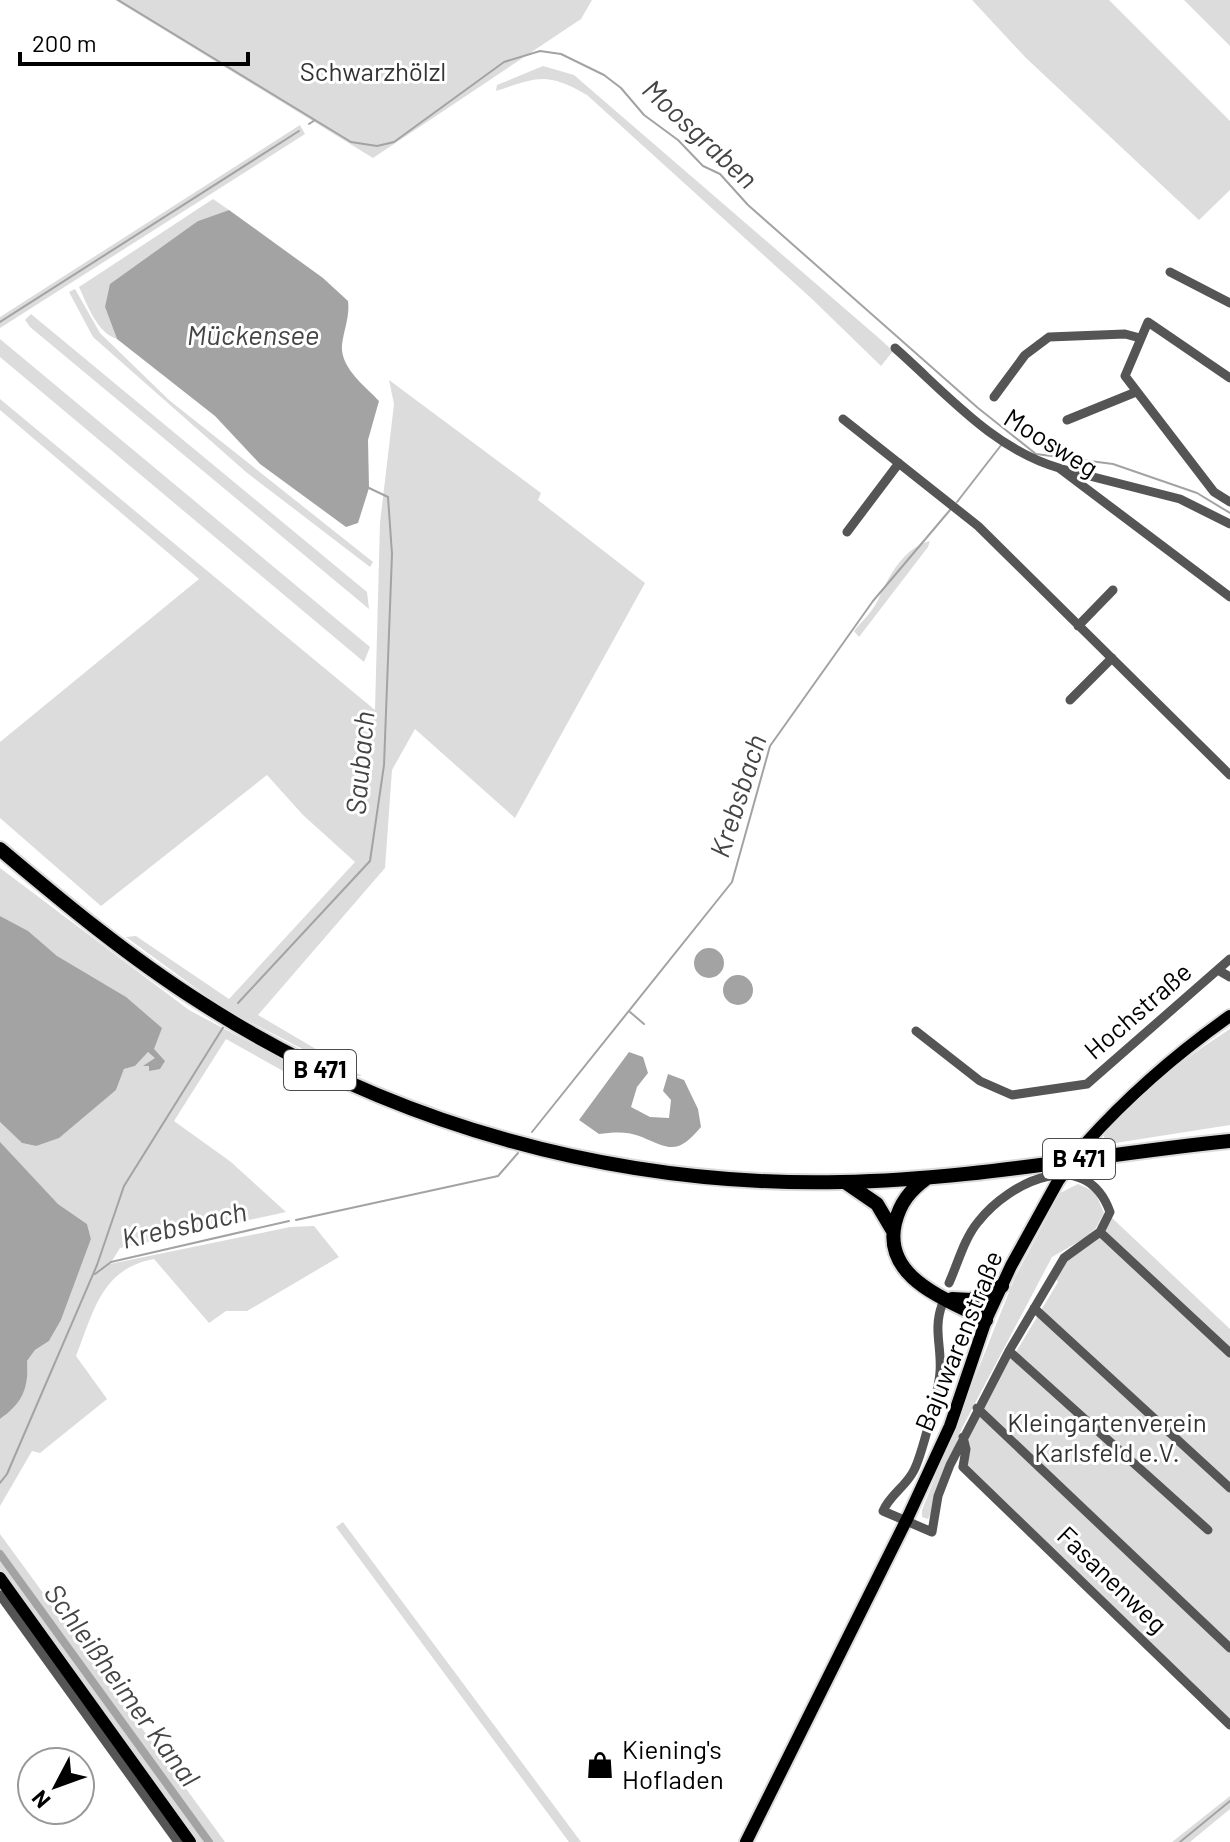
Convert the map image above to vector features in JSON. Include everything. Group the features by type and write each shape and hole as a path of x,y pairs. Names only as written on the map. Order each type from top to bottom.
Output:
{"highway":[{"name":"B 471","path":"0,849 94,927 200,1002 310,1065 395,1103 508,1141 603,1164 754,1181 845,1182 927,1178 1230,1141"},
{"path":"927,1178 907,1195 893,1231 893,1246 903,1269 921,1285 946,1295 986,1320"},
{"path":"845,1182 877,1204 893,1231"},
{"path":"946,1295 971,1300 1002,1286"}],"main road":[{"name":"Bajuwarenstraße","path":"746,1842 907,1519 950,1426 986,1320 1058,1181 1123,1101 1168,1060 1230,1016"},
{"path":"0,1578 190,1842"}],"street":[{"path":"1170,272 1230,303"},
{"path":"1230,378 1148,322 1125,376 1214,492 1230,502"},
{"path":"994,397 1025,355 1049,337 1125,334 1140,338"},
{"name":"Moosweg","path":"895,348 1003,443 1031,460 1059,468 1230,597"},
{"path":"1067,420 1136,392"},
{"path":"843,419 954,506 1230,775"},
{"path":"847,532 899,463"},
{"path":"1059,468 1180,499 1230,524"},
{"path":"1080,485 1084,474"},
{"path":"1078,626 1113,590"},
{"path":"1070,700 1112,658"},
{"name":"Hochstraße","path":"916,1031 980,1081 1012,1095 1087,1084 1230,959"},
{"name":"Hochstraße","path":"1218,970 1230,977"},
{"path":"907,1519 883,1511 889,1499 914,1471 926,1438 940,1372 936,1324 946,1295 977,1223 993,1205 1041,1177 1070,1174 1091,1182 1104,1193 1110,1212 1100,1232 1230,1353"},
{"name":"Bajuwarenstraße","path":"907,1519 932,1532 938,1496 977,1408 1064,1258 1100,1232"},
{"path":"1034,1308 1230,1488"},
{"path":"1009,1351 1208,1530"},
{"path":"977,1408 1230,1648"},
{"name":"Fasanenweg","path":"963,1437 966,1449 963,1467 1230,1725"},
{"path":"0,1595 178,1842"}],"green space":[{"name":"Schwarzhölzl","path":"115,0 592,0 581,19 373,158"},
{"path":"972,0 1109,0 1230,121 1230,190 1199,220 1026,58"},
{"path":"1184,0 1230,0 1230,46"},
{"path":"543,66 574,75 880,339 893,351 881,366 812,299 587,95 562,83 542,79 496,91 497,85"},
{"path":"300,125 305,134 0,328 0,317"},
{"path":"213,199 229,210 198,221 105,307 117,339 110,336 94,317 79,287"},
{"path":"75,289 100,333 169,400 373,562 370,567 246,472 93,337 69,292"},
{"path":"31,314 367,592 369,609 30,327 25,320"},
{"path":"0,339 370,647 364,662 0,357"},
{"path":"389,380 541,493 538,500 645,583 515,818 415,729 392,770 385,868 258,1015 362,1076 355,1076 223,1008 126,937 136,936 229,999 355,862 303,815 267,775 101,906 0,818 0,742 199,579 0,410 0,399 375,710 380,523 394,404"},
{"path":"930,541 859,637 854,631 873,608 898,564 912,550"},
{"path":"0,868 189,1010 311,1075 317,1090 226,1039 174,1121 231,1162 286,1212 120,1248 110,1264 290,1227 314,1226 339,1257 247,1311 226,1311 209,1323 154,1259 122,1272 102,1294 76,1356 107,1399 40,1453 32,1451 0,1506 0,1419 19,1400 27,1378 27,1361 35,1350 49,1341 61,1320 91,1239 87,1224 58,1204 0,1143 0,1122 22,1143 36,1146 116,1090 124,1069 135,1066 148,1052 165,1061 66,964 0,916"},
{"path":"1230,1029 1230,1125 1109,1144 1104,1141 1104,1135 1147,1090"},
{"path":"1078,1184 1095,1192 1104,1213 1096,1228 1085,1238 1052,1257 962,1428 928,1519 922,1517 922,1510 1015,1277 1060,1193"},
{"path":"1111,1217 1230,1329 1230,1348 1103,1230"},
{"name":"Kleingartenverein Karlsfeld e.V.","path":"1099,1236 1230,1356 1230,1730 958,1468 963,1450 1012,1350 1016,1352 1058,1282 1054,1277 1066,1259"},
{"path":"343,1522 581,1842 569,1842 336,1527"},
{"path":"0,1534 225,1842 194,1842 0,1570"},
{"path":"1230,1796 1230,1809 1190,1842 1172,1842"}],"water":[{"name":"Mückensee","path":"229,210 323,278 348,301 342,353 354,376 379,401 368,440 369,488 358,523 346,527 260,464 215,416 117,339 105,307 110,284 198,221"},
{"path":"0,916 28,931 57,956 126,997 162,1028 154,1049 165,1061 160,1069 149,1071 149,1066 143,1066 155,1058 148,1052 135,1066 124,1069 116,1090 59,1138 36,1146 22,1143 0,1122"},
{"path":"709,948 720,952 724,963 720,974 709,978 698,974 694,963 698,952"},
{"path":"738,975 748,980 753,990 748,1000 738,1005 728,1000 723,990 728,980"},
{"path":"629,1052 643,1057 648,1073 637,1087 631,1107 650,1117 669,1118 671,1100 663,1091 668,1074 684,1080 698,1109 701,1127 686,1142 667,1147 631,1134 599,1134 579,1120"},
{"path":"0,1142 58,1204 87,1224 91,1239 61,1320 49,1341 35,1350 27,1361 23,1394 0,1419"}],"waterway":[{"name":"Moosgraben","path":"118,0 351,142 377,146 394,142 504,62 540,51 561,54 604,75 621,88 644,115 678,140 703,166 720,174 748,205 978,408 1036,454 1113,464 1197,493 1230,513"},
{"name":"Moosgraben","path":"309,124 315,120"},
{"path":"0,322 299,131"},
{"name":"Krebsbach","path":"957,502 1002,444"},
{"name":"Saubach","path":"238,1003 370,861 384,765 392,554 388,497 369,488"},
{"name":"Krebsbach","path":"532,1132 732,882 770,746 873,601 950,510"},
{"path":"630,1012 644,1024"},
{"name":"Saubach","path":"0,1483 7,1474 97,1265 124,1186 224,1026"},
{"name":"Krebsbach","path":"296,1220 498,1176 518,1153"},
{"name":"Krebsbach","path":"95,1274 111,1262 289,1221"},
{"name":"Schleißheimer Kanal","path":"0,1554 209,1842"},
{"path":"1180,1842 1230,1801"}],"place":[{"name":"Kiening's Hofladen","path":"600,1765"}]}
